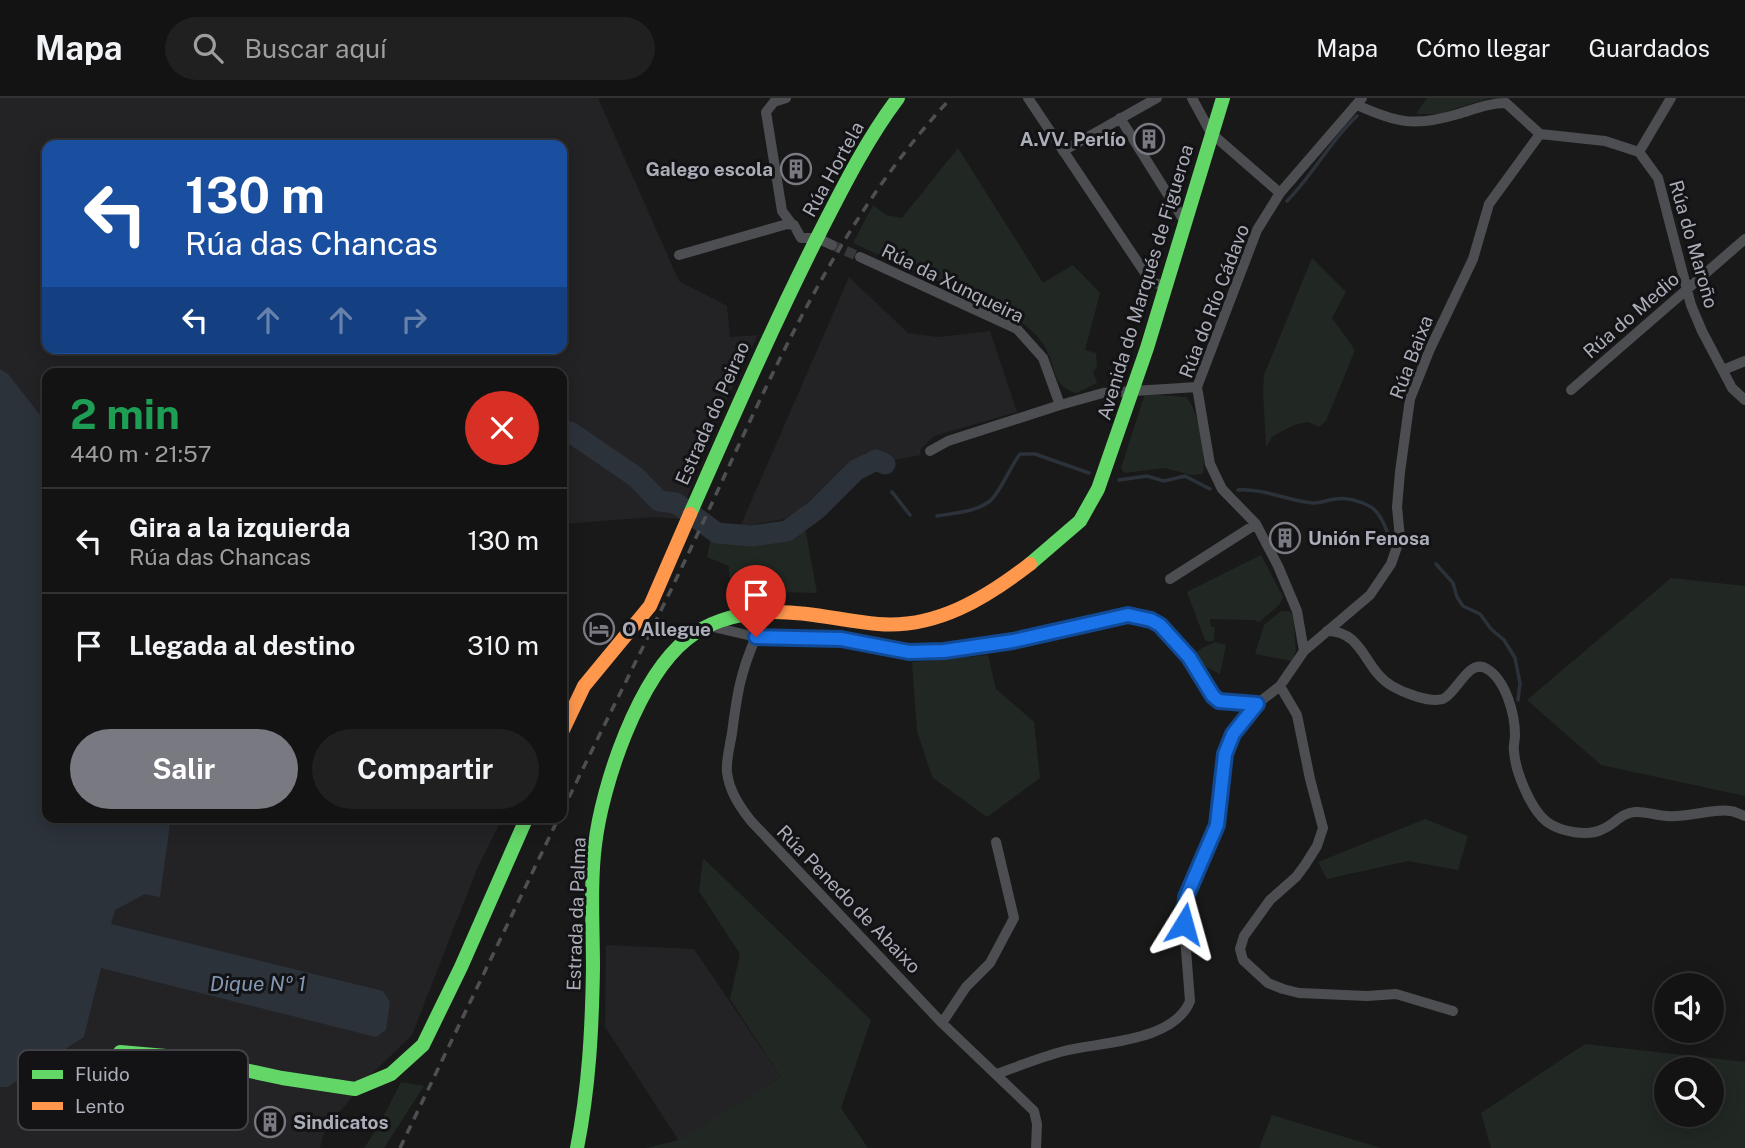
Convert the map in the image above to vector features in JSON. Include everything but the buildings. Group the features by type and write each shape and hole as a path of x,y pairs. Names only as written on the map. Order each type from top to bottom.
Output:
{"street":[{"path":"786,98 774,102 766,112 782,211 791,223"},
{"name":"Rúa Hortela","path":"679,255 791,223 801,238 817,239 885,114 898,98"},
{"path":"1028,98 1151,282 1166,286"},
{"path":"1063,151 1157,98"},
{"path":"1192,98 1211,133 1280,193"},
{"name":"Avenida do Marqués de Figueroa","path":"1101,477 1133,390 1223,98"},
{"path":"1360,102 1389,120 1422,122 1490,103 1506,103 1540,134 1605,141 1639,152 1671,98"},
{"name":"Rúa do Río Cádavo","path":"1304,651 1297,611 1278,566 1256,524 1222,489 1210,464 1197,387 1257,230 1280,193 1360,102"},
{"path":"1121,118 1185,223"},
{"name":"Rúa Baixa","path":"997,1074 1065,1051 1123,1042 1168,1024 1186,1010 1190,1001 1184,924 1186,897 1217,825 1225,754 1233,734 1257,704 1280,686 1304,651 1370,595 1391,564 1400,538 1397,507 1410,399 1430,349 1473,259 1489,204 1540,134"},
{"name":"Rúa do Maroño","path":"1639,152 1658,178 1691,305 1702,331 1732,388 1745,400"},
{"path":"817,239 832,245"},
{"name":"Estrada do Peirao","path":"567,722 588,680 650,606 776,318 817,239"},
{"name":"Rúa do Medio","path":"1571,390 1745,239"},
{"name":"Rúa da Xunqueira","path":"860,257 1017,329 1042,358 1060,405"},
{"path":"1723,370 1745,361"},
{"path":"930,451 948,441 1103,393 1197,387"},
{"name":"Estrada da Palma","path":"577,1148 585,1108 590,1037 595,845 607,784 629,726 659,669 679,646 704,625 734,616 767,612 800,613 902,624 956,612 1000,586 1078,523 1088,510 1101,477"},
{"path":"1170,579 1256,524"},
{"path":"704,625 756,637 841,639 909,652 944,651 1013,641 1128,615 1160,625 1189,657 1213,696 1219,701 1257,704"},
{"path":"1327,631 1339,631 1354,639 1378,677 1394,688 1417,696 1438,700 1445,698 1467,673 1478,667 1490,670 1502,686 1510,707 1515,734 1513,750 1516,766 1538,813 1559,828 1585,833 1597,832 1606,829 1620,816 1636,811 1688,816 1730,810 1745,816"},
{"name":"Rúa Penedo de Abaixo","path":"756,637 738,684 728,761 727,773 738,803 751,821 942,1023 1034,1111 1037,1124 1036,1148"},
{"path":"1280,686 1297,715 1323,828 1305,866 1270,900 1244,936 1240,949 1243,960 1268,983 1299,993 1367,996 1396,994 1453,1011"},
{"path":"248,1071 355,1089 391,1074 423,1045 461,967 524,823"},
{"path":"942,1023 966,987 990,963 1014,918 996,842"}],"shaded area":[{"path":"0,98 598,98 679,281 727,306 730,337 758,335 715,424 679,519 654,517 567,524 567,368 42,368 42,418 0,369"},
{"path":"1427,98 1490,98 1438,114 1416,114"},
{"path":"958,148 1043,283 1073,265 1100,293 1085,350 1096,353 1097,368 1093,371 1097,383 1076,393 1068,390 1056,377 1042,341 1018,320 853,243 873,205 886,215 902,218"},
{"path":"1312,258 1346,292 1332,318 1355,350 1326,421 1319,427 1308,422 1294,425 1273,436 1266,447 1264,375"},
{"path":"849,277 908,333 938,337 990,331 1017,412 934,436 920,450 921,455 889,461 865,453 790,518 740,527"},
{"path":"1145,394 1186,397 1195,413 1201,434 1203,474 1191,475 1165,468 1124,473 1121,468"},
{"path":"805,528 817,593 778,592 768,581 756,576 729,578 729,566 707,557 711,538 764,542"},
{"path":"1261,555 1283,597 1279,605 1259,622 1210,619 1211,627 1215,627 1214,640 1205,640 1187,592"},
{"path":"1671,578 1745,586 1745,796 1601,765 1527,700"},
{"path":"1281,611 1289,611 1293,615 1296,651 1292,661 1255,654 1264,625"},
{"path":"1215,642 1226,645 1220,674 1198,663 1193,655"},
{"path":"988,655 996,689 1034,722 1040,778 987,817 932,777 917,731 912,662"},
{"path":"1425,819 1468,836 1458,870 1408,861 1327,879 1318,862"},
{"path":"167,823 500,823 477,869 412,1035 375,1071 325,1129 320,1148 0,1148 0,1087 8,1087 18,1080 18,1130 248,1130 248,1050 64,1050 84,1037 114,910"},
{"path":"703,858 871,1020 841,1108 868,1148 646,1148 679,1140 781,1077 730,999 740,954 699,891"},
{"path":"606,945 694,949 781,1077 679,1141 605,1027"},
{"path":"1585,1044 1701,1057 1654,1057 1654,1127 1724,1127 1724,1060 1745,1062 1745,1148 1491,1148 1481,1113"},
{"path":"401,1082 424,1086 384,1148 364,1148 378,1127"},
{"path":"1272,1115 1381,1148 1259,1148"}],"water":[{"name":"Dique Nº 1","path":"0,369 8,374 42,418 42,823 170,823 160,897 145,894 115,910 111,924 383,991 390,1002 386,1030 376,1037 101,968 84,1037 64,1050 18,1050 18,1080 8,1087 0,1087"}],"waterway":[{"path":"1287,201 1357,116"},
{"path":"567,433 570,432 636,477 659,501 676,503 717,533 752,536 787,531 817,509 856,470 876,460 885,464"},
{"path":"937,516 972,510 990,501 1020,454 1035,454 1089,473"},
{"path":"1119,480 1147,476 1164,481 1185,476 1210,489"},
{"path":"1238,490 1257,491 1313,503 1339,499 1358,501 1378,513 1391,540"},
{"path":"892,492 910,515"},
{"path":"1436,564 1453,583 1463,606 1480,614 1504,640 1515,658 1520,683 1518,700"}],"tunnel":[{"path":"832,245 860,257"}],"railway":[{"path":"567,802 808,304 873,197 910,146 951,98"},
{"path":"400,1148 556,823"}],"traffic: fast":[{"path":"690,514 769,337 820,232 866,147 898,98"},
{"path":"1030,564 1080,521 1098,489 1147,348 1223,98"},
{"path":"577,1148 591,1036 593,860 605,793 614,764 638,705 653,679 687,639 696,632 727,619 771,612"},
{"path":"248,1071 355,1089 391,1074 423,1045 461,967 524,823"}],"traffic: slow":[{"path":"567,722 584,686 650,606 690,514"},
{"path":"771,612 878,624 920,622 959,609 978,599 1030,564"}],"place":[{"name":"A.VV. Perlío","path":"1149,139"},
{"name":"Galego escola","path":"796,169"},
{"name":"Unión Fenosa","path":"1285,538"},
{"name":"O Allegue","path":"599,629"},
{"name":"Sindicatos","path":"270,1122"}],"route":[{"path":"756,637 841,639 909,652 944,651 1013,641 1128,615 1160,625 1189,657 1213,696 1219,701 1257,704 1233,734 1225,754 1217,825 1186,897 1184,924"}]}
